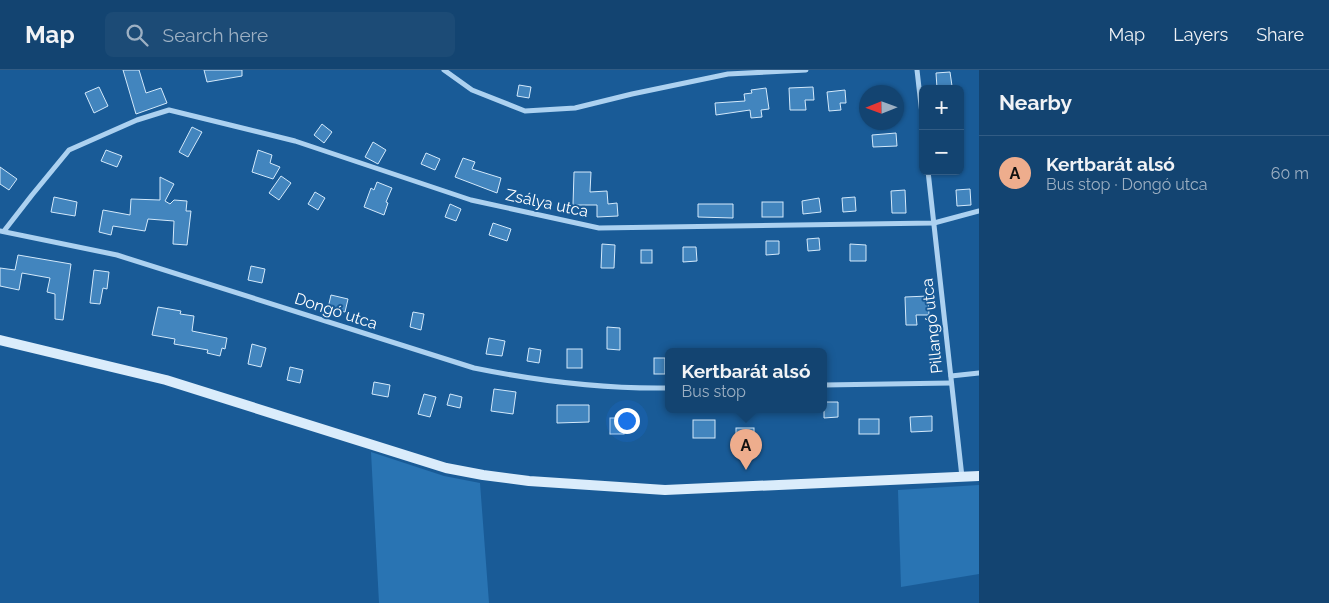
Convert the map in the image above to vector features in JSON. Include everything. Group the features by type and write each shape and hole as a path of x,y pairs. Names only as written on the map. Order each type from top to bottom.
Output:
{"street":[{"path":"444,70 472,90 524,111 575,108 728,74 806,70"},
{"path":"917,70 919,88"},
{"name":"Zsálya utca","path":"2,231 69,150 137,120 169,110 294,141 471,200 599,228 934,223 979,211"},
{"name":"Pillangó utca","path":"928,175 962,477"},
{"name":"Dongó utca","path":"2,231 118,254 474,368 527,379 633,388 665,388"},
{"path":"0,340 166,380 446,468 483,476 665,490 979,476"},
{"path":"950,376 979,373"},
{"path":"827,385 951,383"}],"shaded area":[{"path":"371,452 444,476 480,483 489,603 379,603"},
{"path":"979,485 979,574 901,587 898,490"}],"building":[{"path":"123,70 139,70 146,93 161,88 167,103 136,114"},
{"path":"204,70 242,70 242,76 207,82"},
{"path":"950,72 952,85 937,85 936,73"},
{"path":"519,85 531,87 529,98 517,96"},
{"path":"99,87 108,106 94,113 85,93"},
{"path":"813,87 814,100 805,100 806,110 790,110 789,88"},
{"path":"766,88 769,109 761,110 762,117 751,118 750,110 716,115 715,103 745,101 744,94 752,93 751,90"},
{"path":"845,90 846,103 840,103 841,110 829,111 827,92"},
{"path":"322,124 332,132 324,143 314,135"},
{"path":"192,127 202,132 188,157 179,152"},
{"path":"896,133 897,146 873,147 872,135"},
{"path":"373,142 386,150 378,164 365,157"},
{"path":"106,150 122,156 117,167 101,161"},
{"path":"258,150 272,155 270,163 280,167 273,179 252,172"},
{"path":"426,153 440,159 435,170 421,164"},
{"path":"463,158 475,162 472,169 501,178 497,193 455,177"},
{"path":"0,167 17,179 9,190 0,184"},
{"path":"574,172 591,172 590,192 607,191 608,204 617,203 618,216 597,217 597,205 573,205"},
{"path":"281,176 291,183 279,200 269,193"},
{"path":"160,177 174,184 165,201 170,204 174,200 187,201 186,211 191,211 187,245 173,244 174,221 148,219 145,231 113,226 111,235 99,232 103,210 130,215 131,199 160,200"},
{"path":"377,182 392,188 386,202 388,203 384,215 364,207 371,188 374,190"},
{"path":"970,189 971,205 957,206 956,190"},
{"path":"905,190 906,213 892,213 891,191"},
{"path":"315,192 325,198 318,210 308,204"},
{"path":"54,197 77,202 75,216 51,212"},
{"path":"855,197 856,211 843,212 842,198"},
{"path":"819,198 821,212 803,214 802,201"},
{"path":"762,202 783,202 783,217 762,217"},
{"path":"450,204 461,209 456,221 445,217"},
{"path":"698,204 733,204 733,218 698,217"},
{"path":"493,223 511,229 507,241 489,235"},
{"path":"819,238 820,250 808,251 807,239"},
{"path":"766,241 779,241 779,254 766,255"},
{"path":"602,244 615,245 614,268 601,268"},
{"path":"850,244 866,245 866,261 850,261"},
{"path":"683,247 696,247 697,261 683,262"},
{"path":"641,250 652,250 652,263 641,263"},
{"path":"18,255 71,264 63,320 55,319 55,294 47,292 50,278 22,273 19,290 0,286 0,268 15,270"},
{"path":"251,266 265,269 262,283 248,280"},
{"path":"94,270 109,272 107,289 103,288 100,304 90,303"},
{"path":"331,295 348,299 345,312 328,308"},
{"path":"928,296 929,315 916,315 917,325 906,325 905,297"},
{"path":"158,307 181,311 180,314 194,316 192,331 227,338 225,349 222,348 220,356 207,353 208,350 174,344 175,339 152,335"},
{"path":"413,312 424,314 421,330 410,327"},
{"path":"607,327 620,328 620,350 607,349"},
{"path":"489,338 505,341 502,356 486,354"},
{"path":"252,344 266,348 261,367 248,364"},
{"path":"529,348 541,350 539,363 527,361"},
{"path":"567,349 582,349 582,368 567,368"},
{"path":"654,358 665,358 665,374 654,374"},
{"path":"290,367 303,370 300,383 287,380"},
{"path":"374,382 390,385 388,397 372,394"},
{"path":"494,389 516,392 513,414 491,411"},
{"path":"424,394 436,397 430,417 418,414"},
{"path":"450,394 462,397 460,408 447,405"},
{"path":"827,402 838,402 838,417 824,418 824,413 827,413"},
{"path":"557,405 589,405 589,422 557,423"},
{"path":"932,416 932,431 911,432 910,417"},
{"path":"610,418 624,418 624,434 610,434"},
{"path":"859,419 879,419 879,434 859,434"},
{"path":"693,420 715,420 715,438 693,438"},
{"path":"736,428 754,428 754,441 736,441"}],"place":[{"name":"Kertbarát alsó","path":"746,470"}]}
